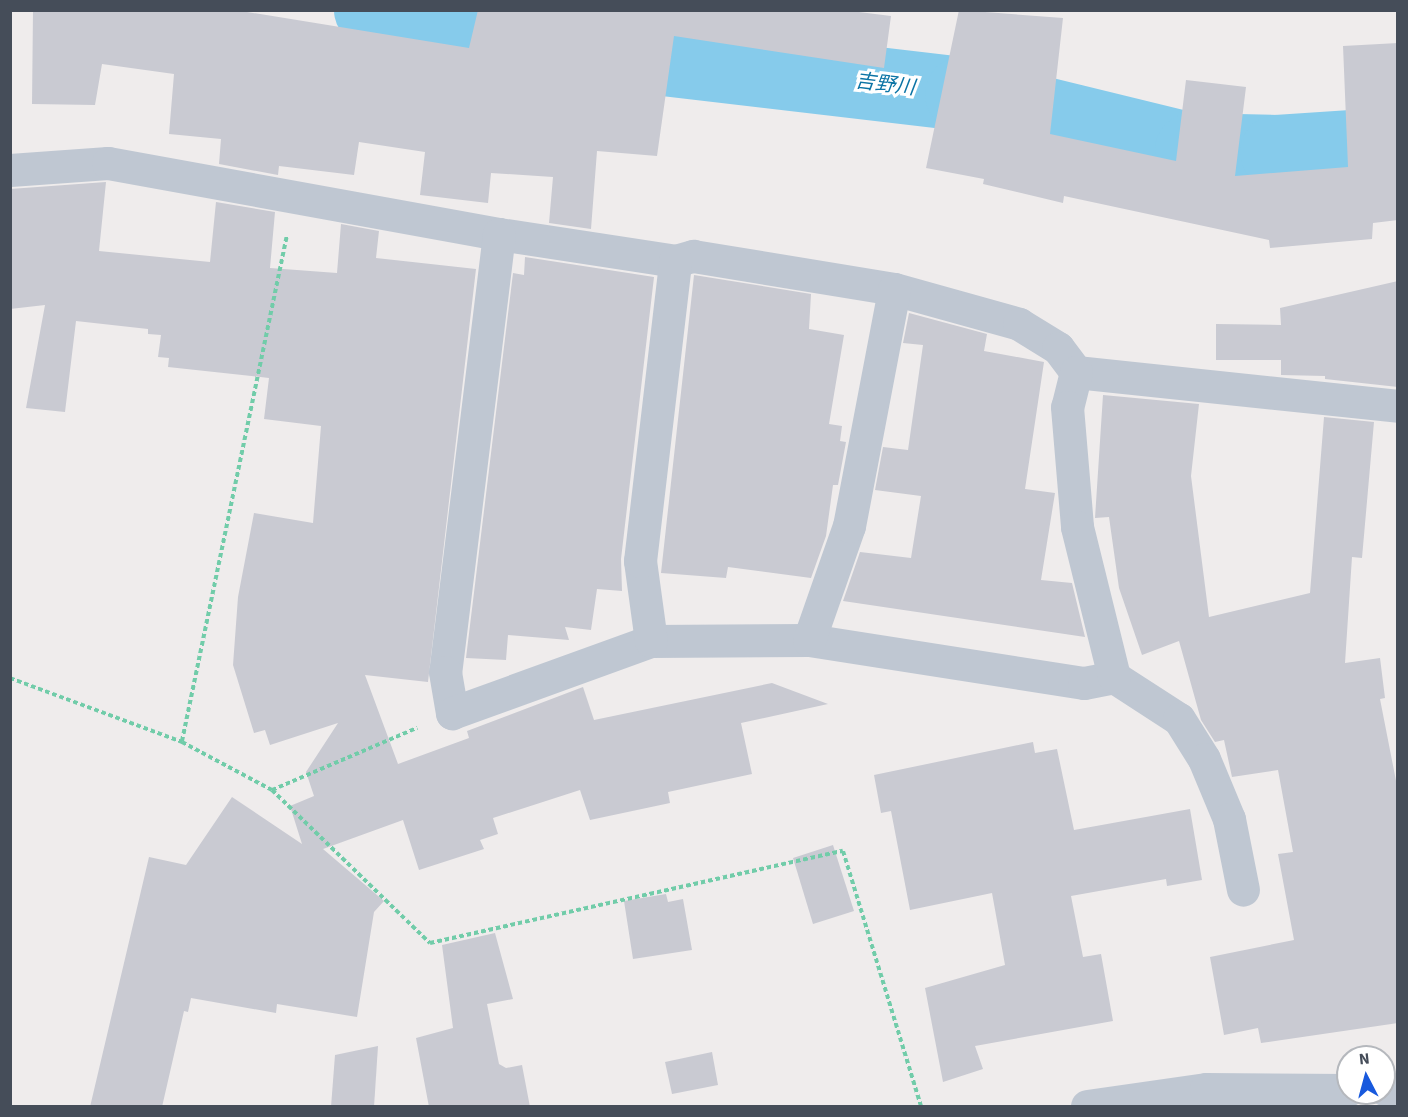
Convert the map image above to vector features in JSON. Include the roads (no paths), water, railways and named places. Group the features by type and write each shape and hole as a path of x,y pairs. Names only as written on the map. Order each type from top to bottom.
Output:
{"street":[{"path":"10,170 108,163 499,234 675,261 693,256 894,289 1019,324 1058,348 1076,372 1398,406"},
{"path":"499,234 445,672 452,713 651,641 809,640 1084,683 1114,677"},
{"path":"651,641 640,561 675,261"},
{"path":"809,640 849,526 894,289"},
{"path":"1076,372 1067,407 1077,527 1114,677 1179,719 1204,759 1229,819 1243,890"},
{"path":"1087,1107 1206,1089 1336,1090"}],"waterway":[{"name":"吉野川","path":"371,10 570,48 962,94 1192,150 1277,152 1398,144"}]}
